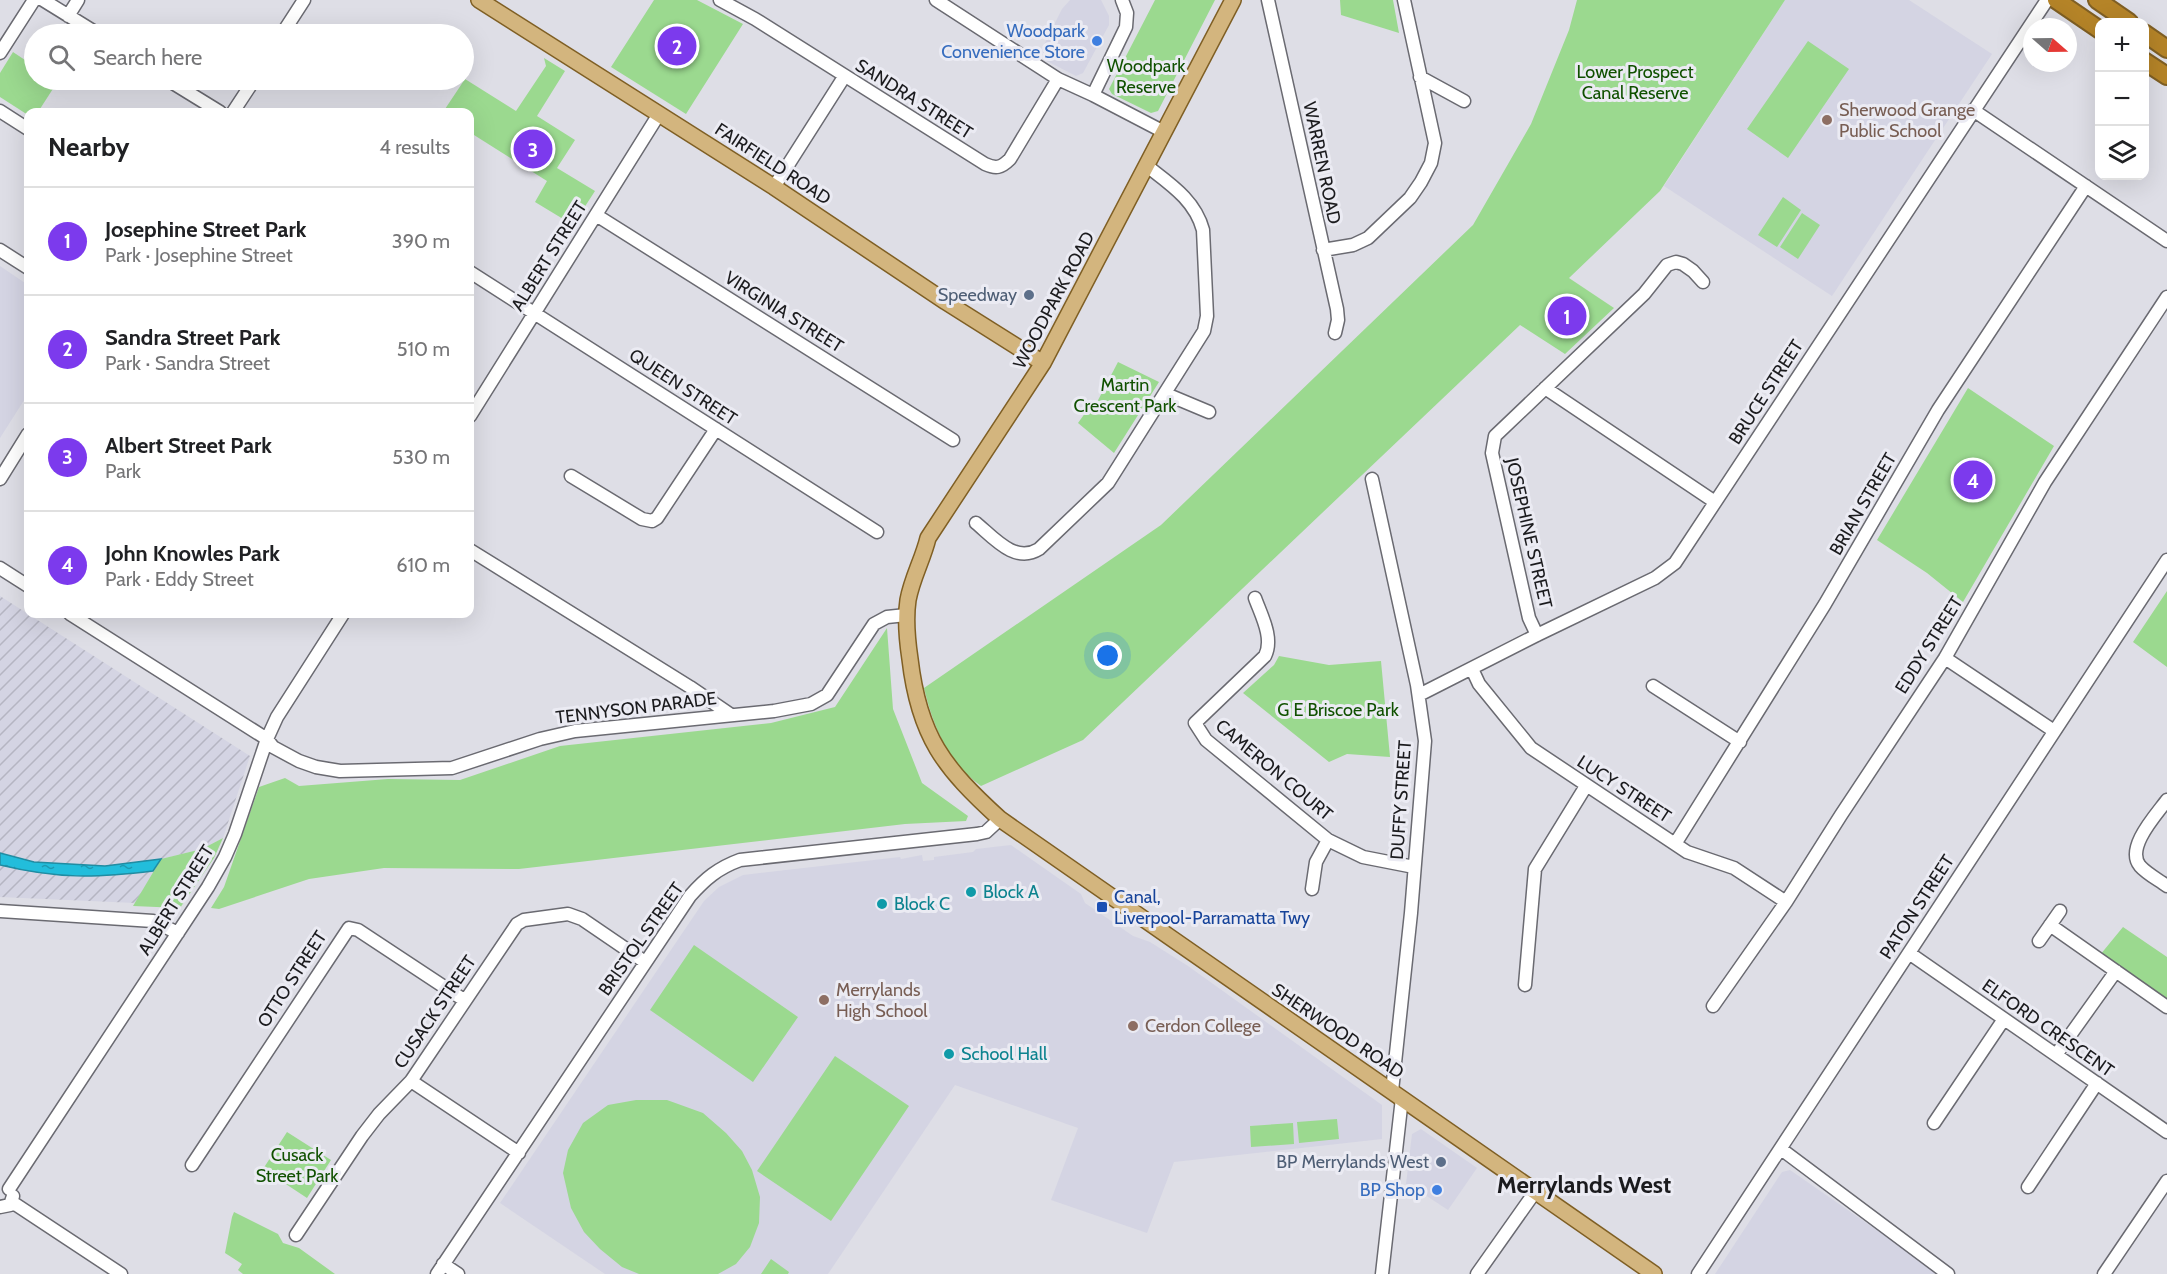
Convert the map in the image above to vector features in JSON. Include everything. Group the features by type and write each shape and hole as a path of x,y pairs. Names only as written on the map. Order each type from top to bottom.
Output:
{"highway":[{"path":"2056,0 2095,27"},
{"path":"2097,0 2123,18"},
{"path":"2149,36 2167,49"},
{"path":"2149,64 2167,76"}],"main road":[{"name":"FAIRFIELD ROAD","path":"479,0 774,187 946,302 1043,363"},
{"name":"WOODPARK ROAD","path":"901,615 923,558 928,538 1043,363 1233,0"},
{"name":"SHERWOOD ROAD","path":"901,615 912,682 929,746 945,779 963,798 975,808 1000,819 1654,1274"}],"street":[{"path":"0,53 34,0"},
{"path":"44,0 81,24"},
{"path":"68,16 78,0"},
{"path":"288,24 304,0"},
{"name":"SANDRA STREET","path":"720,0 755,19 985,164 999,168 1010,159 1058,79"},
{"path":"1093,95 1126,27 1127,13 1122,0"},
{"name":"WARREN ROAD","path":"1268,0 1337,309 1338,320 1335,333"},
{"path":"1323,250 1353,244 1368,238 1410,198 1431,163 1435,143 1404,0"},
{"name":"BRUCE STREET","path":"1419,695 1669,569 2047,0"},
{"path":"941,1 1058,79 1164,132"},
{"path":"774,187 844,77"},
{"path":"1420,77 1464,100"},
{"path":"184,90 214,108"},
{"path":"236,108 247,90"},
{"path":"1973,110 2167,241"},
{"path":"0,111 24,126"},
{"name":"ALBERT STREET","path":"474,410 659,114"},
{"path":"976,523 1012,552 1028,555 1040,549 1108,483 1207,325 1203,230 1197,212 1191,203 1147,165"},
{"name":"BRIAN STREET","path":"1675,844 1825,604 1938,410 2086,186"},
{"name":"VIRGINIA STREET","path":"596,215 953,440"},
{"path":"0,250 24,265"},
{"name":"JOSEPHINE STREET","path":"1536,635 1529,618 1492,449 1494,441 1499,432 1644,294 1667,265 1676,262 1683,264 1703,282"},
{"name":"QUEEN STREET","path":"474,275 877,532"},
{"name":"EDDY STREET","path":"1713,1006 1786,902 1945,658 2045,482 2167,297"},
{"path":"1545,388 1715,502"},
{"path":"1166,393 1209,412"},
{"path":"571,476 642,519 652,520 657,518 716,429"},
{"path":"0,479 24,440"},
{"name":"DUFFY STREET","path":"1372,479 1419,695 1425,748 1382,1274"},
{"path":"474,552 689,686 731,715"},
{"name":"PATON STREET","path":"1698,1274 2167,560"},
{"path":"0,568 24,583"},
{"name":"CAMERON COURT","path":"1255,597 1266,632 1265,656 1195,723 1206,740 1328,840 1363,857 1414,867"},
{"name":"TENNYSON PARADE","path":"76,618 267,739 273,747 299,761 340,771 452,768 540,739 575,731 774,711 811,704 827,695 874,624 879,620 901,615"},
{"name":"ALBERT STREET","path":"7,1193 178,933 225,857 277,717 340,618"},
{"path":"1945,658 2054,731"},
{"name":"LUCY STREET","path":"1472,669 1479,684 1531,748 1692,855 1734,868 1786,902"},
{"path":"1653,686 1740,742"},
{"path":"1525,985 1534,869 1586,786"},
{"path":"2167,800 2140,840 2132,859 2167,886"},
{"name":"BRISTOL STREET","path":"440,1269 645,962 690,896 706,878 728,864 753,858 978,834 986,832 1000,819"},
{"path":"1312,889 1316,862 1328,840"},
{"path":"0,911 153,921 178,933"},
{"path":"2039,941 2060,911"},
{"name":"CUSACK STREET","path":"296,1235 362,1136 379,1114 411,1081 517,924 524,920 568,914 582,919 645,962"},
{"path":"2050,925 2167,1007"},
{"name":"OTTO STREET","path":"192,1165 349,928 358,930 464,1000"},
{"name":"ELFORD CRESCENT","path":"1909,952 2167,1132"},
{"path":"2056,1055 2116,971"},
{"path":"1934,1123 2004,1019"},
{"path":"411,1081 519,1153"},
{"path":"2028,1187 2097,1083"},
{"path":"1780,1149 1948,1274"},
{"path":"2104,1274 2167,1181"},
{"path":"1477,1274 1535,1192"},
{"path":"0,1207 7,1207 7,1193"},
{"path":"7,1193 121,1274"},
{"path":"440,1269 458,1274"}],"shaded area":[{"path":"1070,0 1101,0 1109,16 1109,25 1083,73 1076,76 1043,59 1042,49 1062,9"},
{"name":"Sherwood Grange Public School","path":"1785,0 1909,0 1992,54 1832,296 1664,186"},
{"path":"0,266 24,282 24,400 0,438"},
{"path":"0,596 24,611 24,618 34,618 250,756 223,838 202,849 162,859 135,903 0,897"},
{"name":"Merrylands High School","path":"1011,845 1081,894 1085,903 1133,936 1150,942 1188,966 1382,1105 1382,1139 1174,1162 1147,1233 1051,1200 1078,1128 955,1085 828,1274 605,1274 500,1203 704,901 719,887 743,875 922,855 923,861 934,860 934,857"},
{"path":"1421,1129 1477,1168 1448,1210 1406,1184 1412,1134"},
{"path":"1790,1170 1940,1274 1715,1274 1782,1172"}],"green space":[{"path":"654,0 697,0 743,24 686,114 611,67"},
{"name":"Woodpark Reserve","path":"1155,0 1215,0 1158,111 1151,113 1112,94 1109,89"},
{"path":"1340,0 1393,0 1399,33 1341,15"},
{"name":"Lower Prospect Canal Reserve","path":"1577,0 1785,0 1660,191 1569,278 1614,308 1565,354 1520,325 1083,740 981,786 969,777 951,755 937,730 924,688 1161,525 1473,225 1531,124 1569,30"},
{"path":"1808,41 1849,69 1788,158 1747,129"},
{"path":"13,52 24,59 24,90 52,90 41,108 24,108 24,112 0,97 0,73"},
{"path":"544,58 565,71 537,116 575,140 557,168 595,191 573,225 535,202 547,181 474,135 474,108 446,108 458,90 474,90 474,85 516,111 546,66"},
{"path":"1783,197 1801,210 1777,247 1758,235"},
{"path":"1802,213 1820,225 1798,259 1780,247"},
{"name":"Martin Crescent Park","path":"1118,362 1159,382 1114,453 1078,423 1093,402 1096,404"},
{"path":"1968,388 2054,446 1963,602 1927,573 1877,540"},
{"path":"2167,591 2167,667 2133,642"},
{"path":"887,628 893,709 922,783 968,816 966,821 905,824 519,869 384,868 309,879 219,909 211,908 224,887 259,787 285,778 299,786 388,779 460,780 560,746 771,723 835,707"},
{"name":"G E Briscoe Park","path":"1279,656 1329,665 1381,661 1390,757 1347,754 1329,762 1243,693 1274,665"},
{"path":"223,838 214,858 180,908 133,906 161,859 202,849"},
{"path":"2123,927 2167,957 2167,1006 2100,955"},
{"path":"694,945 798,1017 753,1082 650,1010"},
{"path":"835,1056 909,1106 831,1221 757,1171"},
{"path":"636,1100 667,1100 703,1113 742,1151 752,1170 760,1197 759,1223 750,1247 736,1264 718,1274 639,1274 622,1267 584,1232 571,1208 563,1173 568,1150 583,1123 608,1105"},
{"path":"1337,1119 1339,1139 1299,1143 1297,1122"},
{"path":"1293,1123 1294,1144 1251,1147 1250,1126"},
{"name":"Cusack Street Park","path":"287,1132 331,1160 307,1198 263,1169"},
{"path":"234,1212 278,1234 283,1243 299,1248 335,1274 243,1274 238,1270 242,1264 225,1253"},
{"path":"771,1259 789,1272 788,1274 761,1274"}],"water":[{"path":"0,853 34,862 105,866 161,859 153,871 76,876 40,873 0,865"}],"place":[{"name":"Woodpark Convenience Store","path":"1097,41"},
{"name":"Sandra Street Park","path":"677,46"},
{"name":"Sherwood Grange Public School","path":"1827,120"},
{"name":"Albert Street Park","path":"533,149"},
{"name":"Speedway","path":"1029,295"},
{"name":"Josephine Street Park","path":"1567,316"},
{"name":"John Knowles Park","path":"1973,480"},
{"name":"Block A","path":"971,892"},
{"name":"Block C","path":"882,904"},
{"name":"Canal, Liverpool-Parramatta Twy","path":"1102,907"},
{"name":"Merrylands High School","path":"824,1000"},
{"name":"Cerdon College","path":"1133,1026"},
{"name":"School Hall","path":"949,1054"},
{"name":"BP Merrylands West","path":"1441,1162"},
{"name":"BP Shop","path":"1437,1190"}],"district":[{"name":"Merrylands West","path":"1584,1184"}]}
